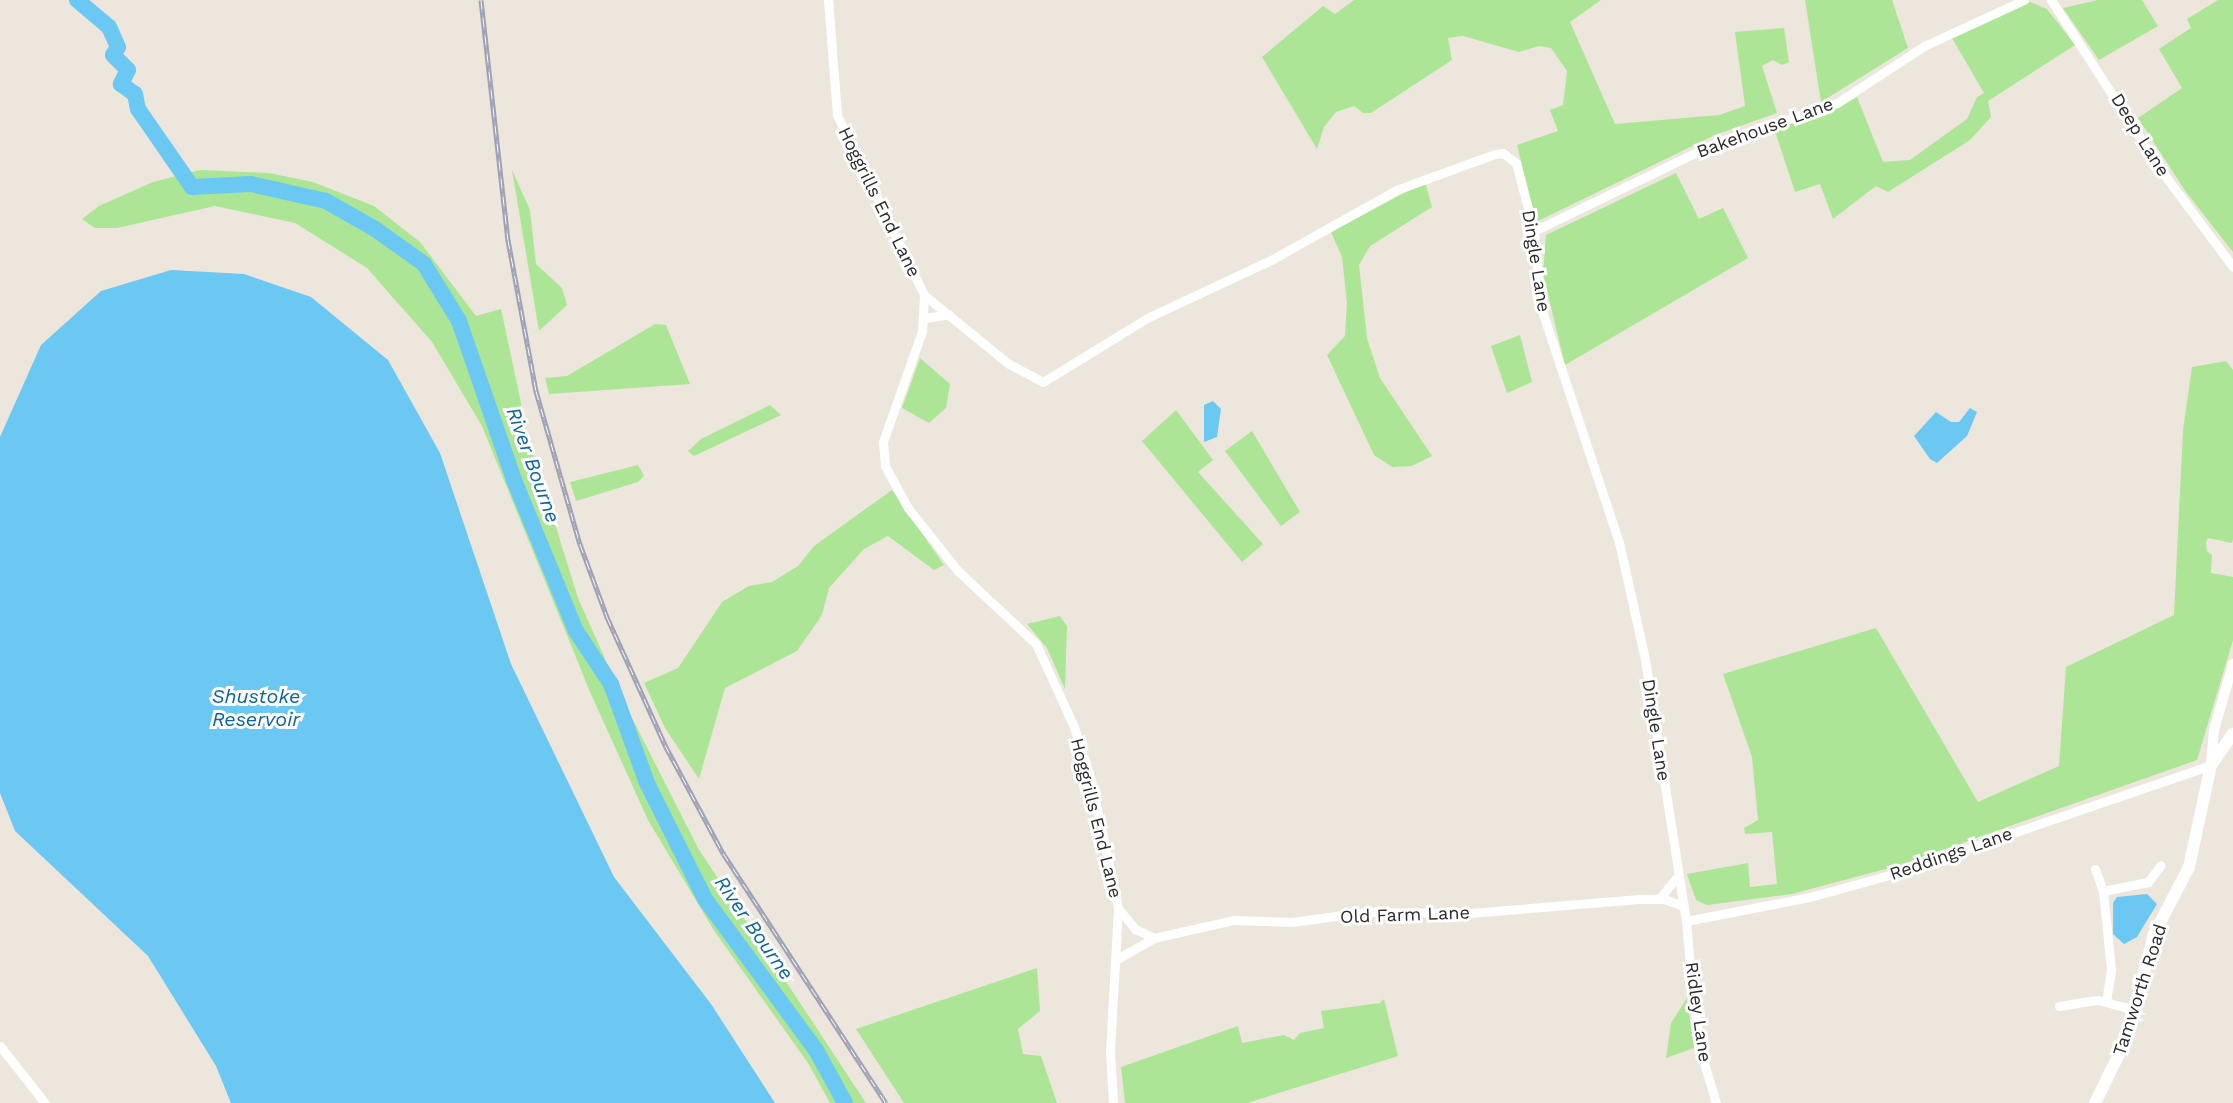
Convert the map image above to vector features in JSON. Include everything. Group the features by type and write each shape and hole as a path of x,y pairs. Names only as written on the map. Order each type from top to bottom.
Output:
{"main road":[{"name":"Tamworth Road","path":"2095,1103 2119,1060 2136,1010 2154,934 2189,867 2211,765 2230,737"}],"street":[{"name":"Hoggrills End Lane","path":"828,0 837,115 924,295 924,318 883,442 885,466 909,508 958,571 1030,636 1044,656 1086,764 1118,908 1117,959 1111,1026 1113,1103"},
{"name":"Bakehouse Lane","path":"1534,231 1715,143 1837,103 1924,46 2024,0"},
{"name":"Deep Lane","path":"2051,0 2163,173 2233,267"},
{"name":"Dingle Lane","path":"924,295 1020,373 1038,381 1048,381 1147,318 1271,261 1396,190 1503,153 1516,164 1534,231 1541,308 1619,542 1636,615 1686,921"},
{"path":"924,318 949,314"},
{"path":"2211,765 2214,730 2233,664"},
{"path":"2214,730 2230,737"},
{"name":"Reddings Lane","path":"1686,921 1810,897 1893,874 2211,765"},
{"path":"2103,891 2148,882 2161,865"},
{"path":"2096,869 2103,891 2111,970 2106,1001"},
{"path":"1659,899 1677,877"},
{"name":"Old Farm Lane","path":"1117,959 1154,938 1233,920 1298,921 1365,912 1470,913 1659,899 1683,906"},
{"path":"1118,908 1135,929 1154,938"},
{"name":"Ridley Lane","path":"1686,921 1700,1043 1716,1103"},
{"path":"2059,1006 2106,1001 2136,1010"},
{"path":"0,1046 45,1103"}],"green space":[{"path":"1354,0 1601,0 1570,22 1615,124 1719,115 1745,106 1735,32 1784,28 1789,62 1782,65 1773,60 1762,66 1777,113 1715,135 1536,222 1517,145 1558,131 1550,110 1563,105 1567,71 1551,48 1539,46 1519,52 1463,36 1448,38 1452,60 1371,113 1363,113 1354,106 1336,112 1324,127 1317,149 1262,57 1323,6 1335,14"},
{"path":"1805,0 1892,0 1908,48 1821,102"},
{"path":"2098,0 2142,0 2158,26 2099,60 2063,8"},
{"path":"2218,0 2233,0 2233,252 2186,192 2138,118 2182,88 2159,49 2191,28 2187,19"},
{"path":"2030,2 2047,9 2075,45 1988,101 1991,117 1970,140 1888,192 1876,186 1833,219 1820,184 1795,192 1774,128 1824,116 1857,97 1883,162 1910,160 1967,119 1977,97 1984,93 1952,38"},
{"path":"200,170 269,173 313,182 374,206 420,242 476,316 501,309 529,440 578,598 626,706 698,848 866,1103 830,1103 808,1063 713,929 648,820 590,692 482,426 432,342 367,268 295,223 215,206 117,228 95,228 82,219 99,206 153,182"},
{"path":"512,170 530,210 536,264 562,288 567,305 539,331"},
{"path":"1676,173 1699,219 1723,208 1748,258 1565,365 1543,274 1546,235"},
{"path":"1425,182 1432,207 1370,246 1359,265 1367,338 1380,378 1432,456 1412,466 1392,467 1374,455 1327,355 1345,336 1347,303 1342,257 1331,232"},
{"path":"655,324 666,325 690,384 549,394 545,378 567,376"},
{"path":"1520,335 1532,382 1507,393 1491,346"},
{"path":"920,358 950,384 946,408 929,423 902,408"},
{"path":"2226,361 2233,370 2233,539 2232,543 2208,538 2206,542 2207,551 2212,555 2211,573 2233,577 2233,640 2197,760 1897,866 1792,894 1707,905 1696,900 1687,874 1748,863 1750,887 1777,884 1772,832 1745,834 1744,828 1758,820 1752,757 1723,674 1876,628 1978,802 2059,766 2066,667 2174,615 2183,430 2192,367"},
{"path":"770,405 781,415 694,456 688,451 701,439"},
{"path":"1176,410 1213,460 1198,472 1263,544 1242,562 1142,441"},
{"path":"1252,431 1300,512 1281,526 1225,451"},
{"path":"638,465 644,476 638,482 576,501 570,482"},
{"path":"892,490 944,565 934,570 888,536 864,549 829,588 822,615 797,651 725,688 699,779 665,728 644,683 678,668 722,602 749,586 772,582 798,566 814,546"},
{"path":"1060,616 1067,626 1065,689 1047,648 1027,624"},
{"path":"1037,968 1040,1011 1018,1029 1023,1054 1041,1056 1057,1103 904,1103 856,1029"},
{"path":"1687,998 1694,1048 1666,1058 1671,1023"},
{"path":"1384,999 1398,1056 1247,1103 1125,1103 1121,1067 1238,1026 1242,1043 1284,1035 1294,1040 1300,1033 1324,1028 1321,1011 1380,1003"}],"water":[{"name":"Shustoke Reservoir","path":"171,270 244,274 311,297 388,360 440,453 511,664 614,877 711,1004 775,1103 231,1103 216,1066 148,956 15,831 0,793 0,437 41,345 101,291"},
{"path":"1213,401 1221,409 1217,437 1204,442 1204,405"},
{"path":"1970,408 1977,412 1967,436 1937,463 1930,459 1914,436 1936,412 1951,422 1959,422"},
{"path":"2147,894 2157,904 2137,937 2124,944 2113,934 2113,903 2117,897"}],"waterway":[{"name":"River Bourne","path":"77,0 109,27 118,47 113,55 128,70 121,84 135,94 138,109 192,187 251,184 326,201 375,229 424,264 459,321 514,480 576,631 611,684 647,783 705,899 816,1050 845,1103"}],"railway":[{"path":"481,0 508,240 536,391 580,544 607,617 665,745 723,853 886,1103"}]}
